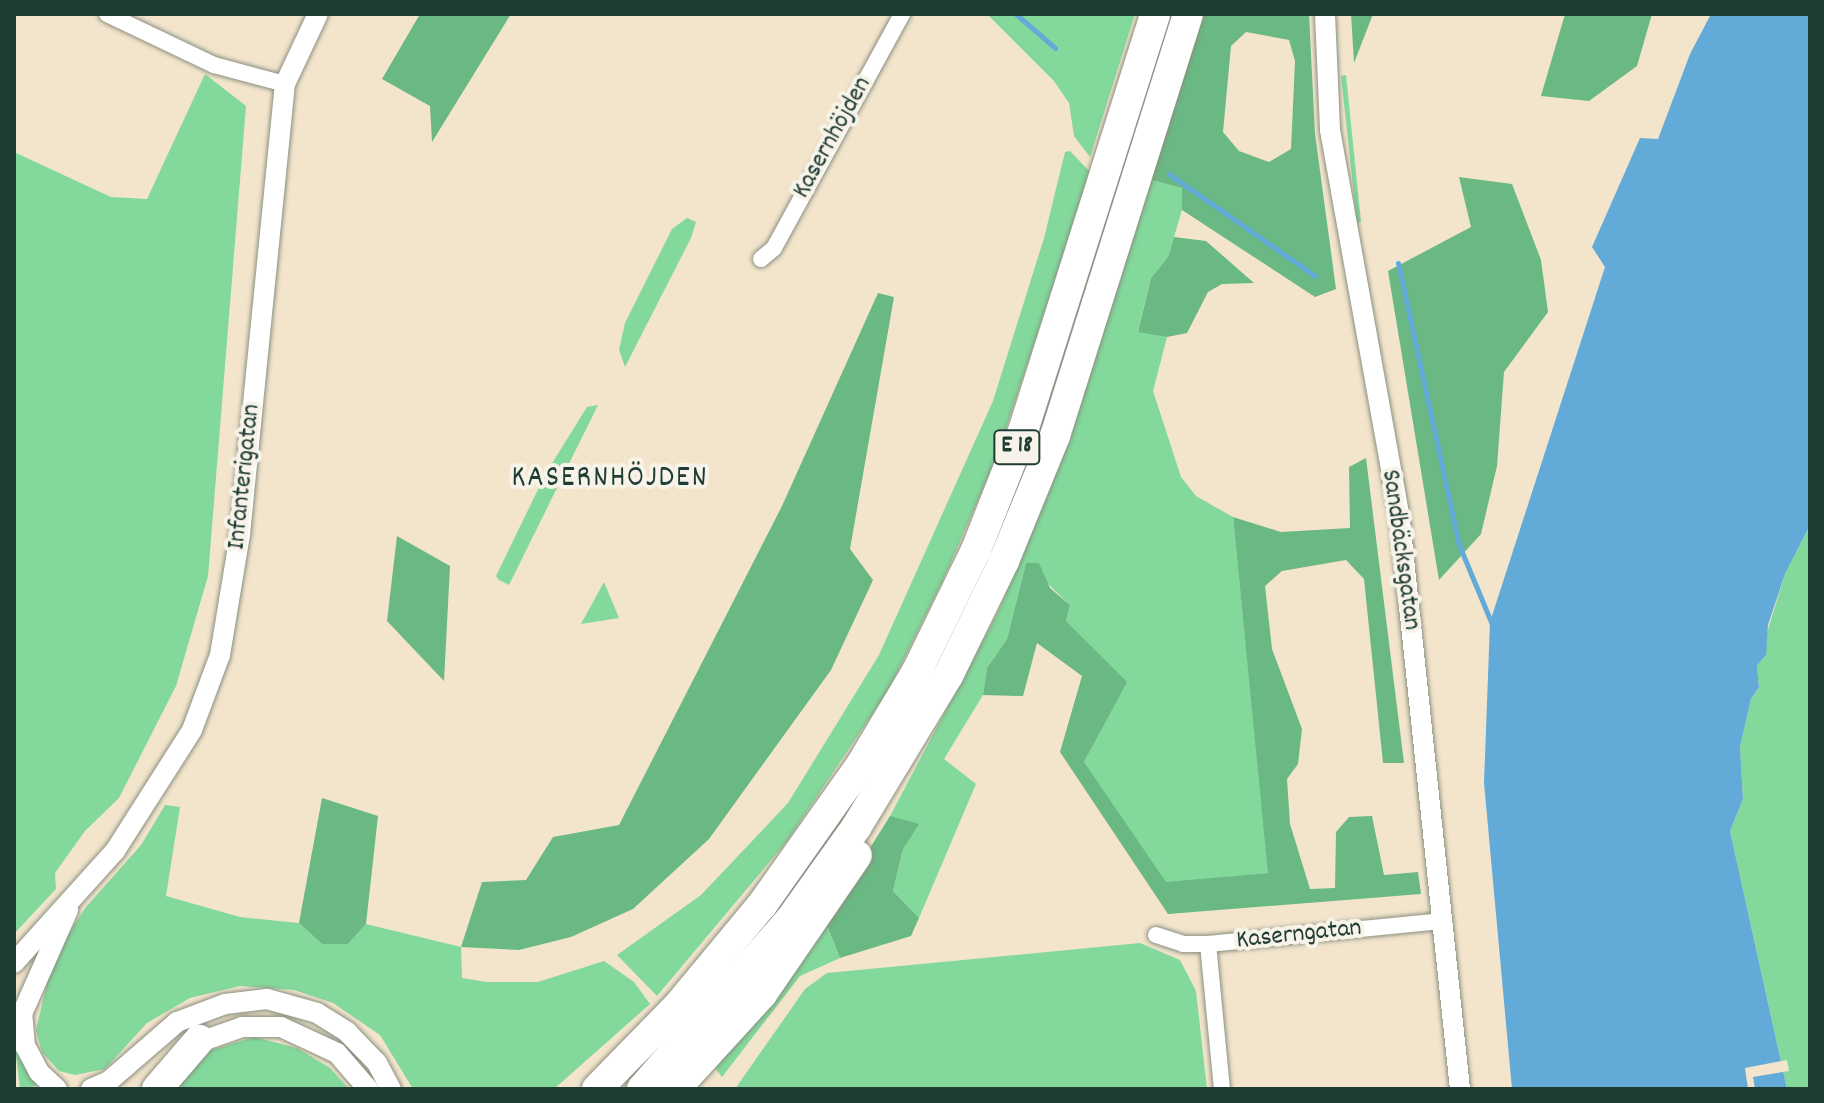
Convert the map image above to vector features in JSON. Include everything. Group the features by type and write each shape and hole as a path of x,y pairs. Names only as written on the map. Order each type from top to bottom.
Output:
{"highway":[{"name":"E 18","path":"597,1089 762,905 862,763 917,671 976,550 1024,428 1155,14"},
{"name":"E 18","path":"642,1089 790,920 913,738 1004,561 1055,436 1188,14"},
{"path":"675,1089 762,994 834,894 913,738"},
{"path":"157,1089 199,1040"},
{"path":"588,1089 620,1066"}],"street":[{"path":"107,14 214,65 285,84"},
{"name":"Infanterigatan","path":"14,963 41,928 71,904 115,851 192,730 220,655 240,534 285,84 318,14"},
{"name":"Kasernhöjden","path":"761,259 774,248 902,14"},
{"name":"Sandbäcksgatan","path":"1325,14 1330,130 1400,521 1460,1089"},
{"name":"Infanterigatan","path":"57,1089 39,1072 25,1046 22,1014 71,904"},
{"name":"Kaserngatan","path":"1156,935 1183,944 1208,944 1444,921"},
{"path":"1208,944 1222,1089"},
{"path":"91,1089 109,1081 177,1022 225,1004 267,999 317,1013 347,1032 377,1063 391,1089"},
{"path":"142,1089 162,1062 199,1040 242,1027 281,1027 337,1053 368,1089"}],"green space":[{"path":"420,14 511,14 432,142 430,106 382,79"},
{"path":"987,14 1135,14 1090,157 1074,136 1069,103 1054,81"},
{"path":"1204,14 1309,14 1315,134 1336,289 1315,297 1182,210 1182,188 1151,180","holes":["1246,32 1289,40 1295,61 1291,149 1269,162 1239,151 1223,132 1231,46"]},
{"path":"1351,14 1373,14 1354,63"},
{"path":"1565,14 1652,14 1637,66 1589,101 1541,96"},
{"path":"205,74 246,106 208,576 176,686 119,798 85,831 55,873 56,889 14,934 14,152 111,197 147,199"},
{"path":"1346,75 1361,222 1357,223 1341,76"},
{"path":"1070,151 1091,173 995,461 944,578 889,689 787,841 657,996 617,955 701,895 788,803 879,655 993,401 1044,238 1065,152"},
{"path":"1459,177 1512,184 1541,260 1548,312 1504,372 1497,466 1481,534 1439,580 1388,271 1471,227"},
{"path":"1151,180 1182,188 1182,210 1168,257 1151,278 1138,331 1167,337 1153,391 1181,477 1196,496 1233,517 1269,873 1166,883 1089,776 1084,762 1126,682 1066,621 1070,605 1026,563 1007,639 987,668 983,695 944,759 976,784 919,918 893,891 903,849 890,816 998,612 1030,536"},
{"path":"687,218 696,222 691,238 625,367 619,350 625,323 672,229"},
{"path":"1174,237 1206,241 1254,283 1222,284 1208,292 1187,333 1167,337 1138,332 1151,278 1168,257"},
{"path":"878,293 894,297 850,549 873,580 831,670 709,839 633,909 571,937 519,950 461,947 482,882 526,880 553,837 619,825 782,506"},
{"path":"598,405 509,585 499,580 496,576 546,473 587,407"},
{"path":"1366,458 1404,763 1383,763 1364,579 1346,560 1282,571 1265,586 1272,649 1302,729 1298,764 1287,779 1290,824 1310,889 1335,888 1336,832 1349,817 1372,816 1384,875 1418,872 1421,894 1168,914 1060,752 1082,676 1037,643 1023,696 983,695 987,668 1007,639 1026,563 1039,563 1050,588 1070,605 1066,621 1127,682 1084,762 1166,882 1268,873 1233,517 1281,532 1350,528 1349,467"},
{"path":"1810,525 1810,1089 1787,1089 1730,831 1743,799 1740,747 1751,699 1759,689 1757,665 1785,574"},
{"path":"397,536 450,566 444,681 387,621"},
{"path":"604,582 619,618 581,624"},
{"path":"322,798 378,816 366,924 348,944 322,944 299,923"},
{"path":"165,805 180,807 166,896 240,917 299,923 322,944 348,944 366,924 461,947 462,978 487,982 538,982 604,961 634,982 650,1004 554,1089 413,1089 380,1035 333,1003 294,990 240,986 190,998 147,1023 105,1069 75,1075 59,1071 42,1052 36,1030 53,957 86,907 141,845"},
{"path":"890,816 919,824 903,849 893,891 919,918 911,936 840,958 825,920"},
{"path":"825,920 840,958 800,976 722,1077 715,1068"},
{"path":"1140,943 1180,960 1196,991 1207,1089 735,1089 805,989 827,973"},
{"path":"254,1037 297,1048 330,1068 349,1089 169,1089 199,1054"},
{"path":"14,1038 37,1085 28,1089 20,1089"}],"water":[{"path":"1711,14 1810,14 1810,525 1785,574 1768,625 1766,655 1757,665 1759,688 1751,699 1740,747 1743,799 1730,831 1787,1089 1512,1089 1484,783 1490,622 1605,267 1592,247 1640,138 1658,139 1690,54"}],"pier":[{"path":"1787,1060 1789,1071 1753,1077 1755,1089 1748,1089 1745,1068"}],"waterway":[{"path":"1016,14 1055,48"},
{"path":"1169,174 1315,276"},
{"path":"1398,263 1459,545 1494,629"}],"district":[{"name":"KASERNHÖJDEN","path":"610,480"}]}
